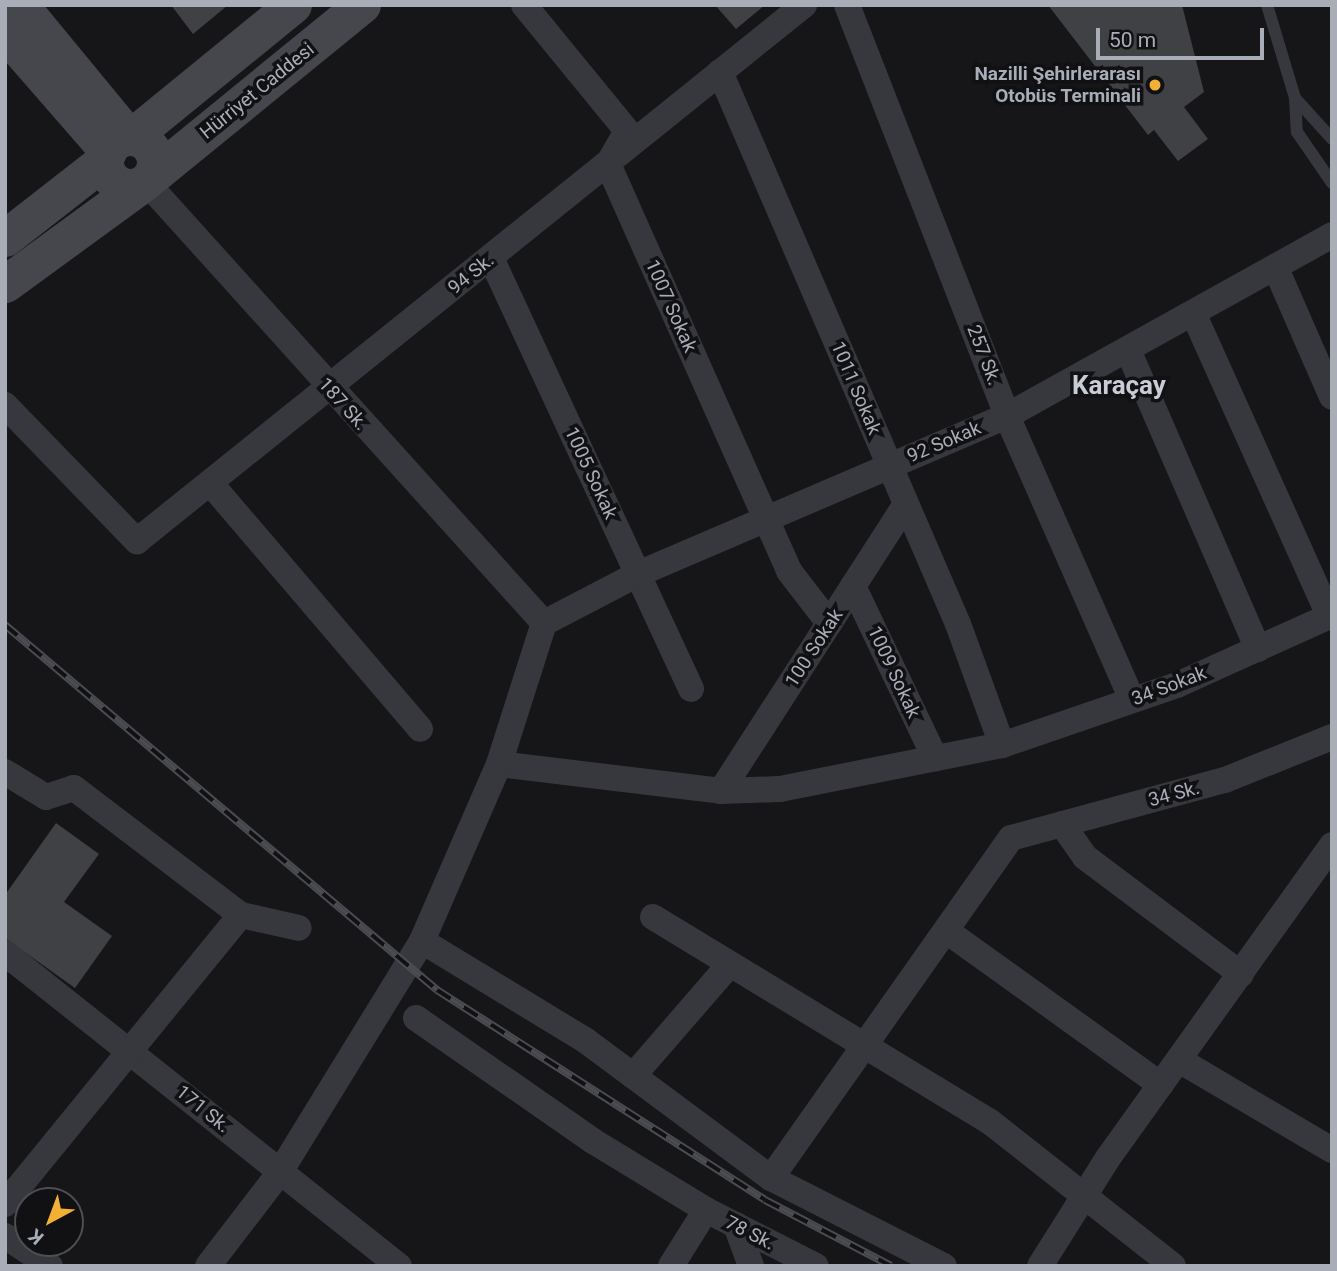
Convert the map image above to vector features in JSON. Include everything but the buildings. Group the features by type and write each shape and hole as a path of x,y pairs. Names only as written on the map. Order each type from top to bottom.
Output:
{"main road":[{"path":"20,5 118,146"},
{"path":"5,238 293,5"},
{"name":"Hürriyet Caddesi","path":"5,284 145,182 362,5"},
{"path":"5,33 118,146 153,150 145,182"}],"street":[{"path":"524,5 627,131 608,163"},
{"name":"94 Sk.","path":"5,405 137,541 330,390 804,5"},
{"name":"257 Sk.","path":"847,5 1007,416 1132,701"},
{"name":"1011 Sokak","path":"720,72 906,504 1002,745"},
{"name":"1007 Sokak","path":"608,163 789,570 829,623"},
{"name":"187 Sk.","path":"145,182 330,390 544,623"},
{"name":"92 Sokak","path":"544,623 638,575 767,523 889,465 1007,416 1277,271 1332,236"},
{"name":"1005 Sokak","path":"491,258 691,689"},
{"path":"1277,271 1332,397"},
{"path":"1194,315 1330,616"},
{"path":"1128,351 1258,649"},
{"path":"211,484 420,729"},
{"name":"100 Sokak","path":"721,791 906,504"},
{"name":"1009 Sokak","path":"853,586 935,758"},
{"name":"34 Sokak","path":"499,764 721,791 780,789 1002,745 1132,701 1330,616"},
{"path":"208,1266 280,1172 422,941 499,764 544,623"},
{"name":"34 Sk.","path":"948,932 1011,838 1225,780 1332,737"},
{"path":"5,772 46,797 74,788 241,915 299,928"},
{"path":"1062,824 1085,857 1241,974"},
{"path":"1040,1266 1084,1196 1332,845"},
{"path":"5,1204 128,1047 241,915"},
{"path":"653,917 989,1121 1173,1266"},
{"path":"771,1178 948,932 1161,1085"},
{"path":"422,941 633,1076 771,1178 944,1266"},
{"name":"171 Sk.","path":"5,953 128,1047 400,1266"},
{"path":"633,1076 730,964"},
{"path":"416,1018 706,1210"},
{"path":"1179,1060 1332,1150"},
{"name":"78 Sk.","path":"671,1266 706,1210 816,1266"},
{"path":"736,1225 751,1266"},
{"path":"5,1236 50,1266"}],"lane":[{"path":"1267,5 1295,98 1297,132 1332,183"},
{"path":"1295,98 1332,139"}],"railway":[{"path":"5,625 437,990 765,1200 891,1266"}],"place":[{"name":"Nazilli Şehirlerarası Otobüs Terminali","path":"1155,85"}],"district":[{"name":"Karaçay","path":"1119,386"}]}
